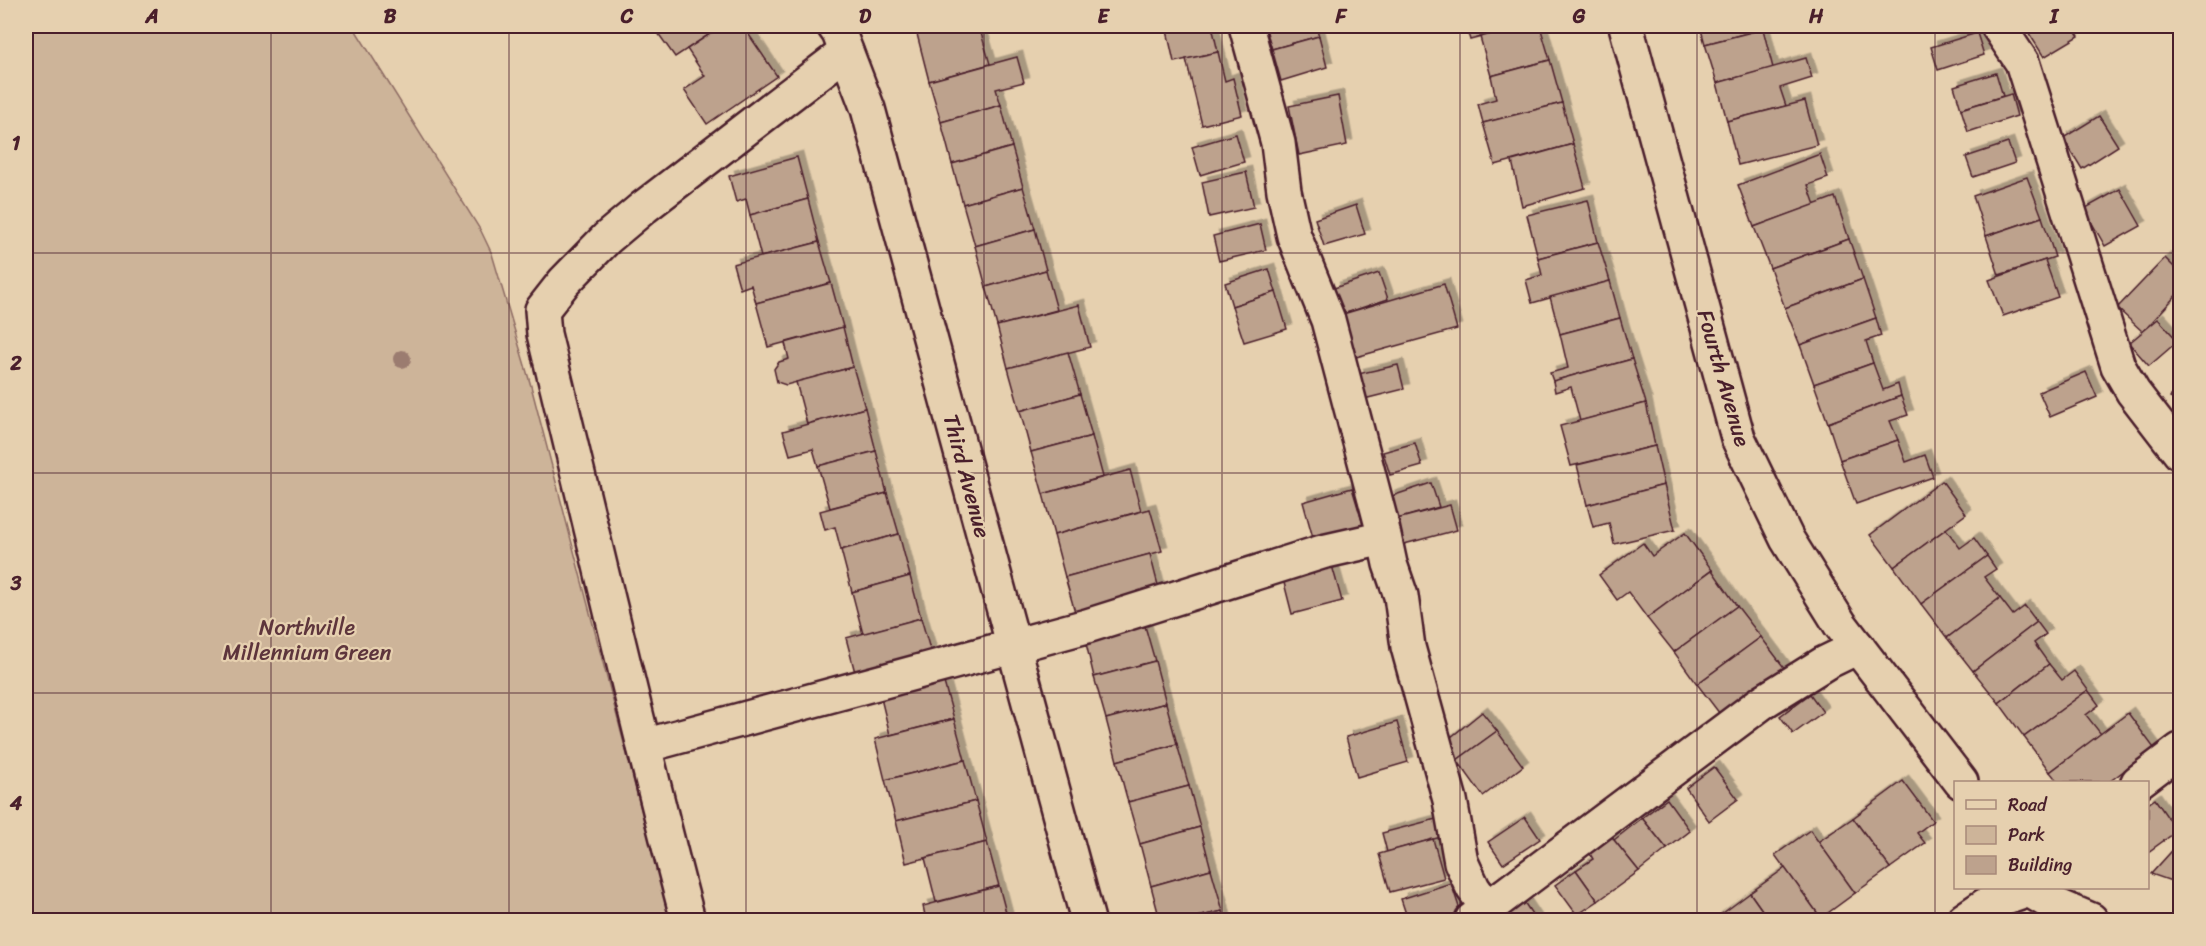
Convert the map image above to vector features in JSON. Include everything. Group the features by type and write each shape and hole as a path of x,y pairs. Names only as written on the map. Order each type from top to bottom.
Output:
{"street":[{"path":"1246,26 1278,143 1284,191 1294,236 1328,320 1390,564 1401,596 1408,647 1450,800 1461,862 1473,888 1480,915 1764,701 1825,663 1858,647"},
{"name":"Fourth Avenue","path":"1626,26 1738,438 1786,539 1840,624 1959,781"},
{"path":"1998,26 2022,62 2118,366 2133,392 2181,453"},
{"path":"688,921 544,334 542,310 564,282 607,238 844,34"},
{"name":"Third Avenue","path":"844,34 868,109 1088,921"},
{"path":"644,746 1087,626 1322,552 1384,538"},
{"path":"2141,781 2181,750"},
{"path":"1964,921 1986,905 2028,889 2051,903 2091,921"}],"green space":[{"name":"Northville Millennium Green","path":"26,26 353,26 481,231 492,254 531,386 670,920 26,920"}],"building":[{"path":"653,26 722,26 675,57"},
{"path":"722,26 743,26 777,76 707,124 684,90 705,76 687,49"},
{"path":"945,26 979,26 990,64 929,81 917,34"},
{"path":"1166,26 1212,26 1218,52 1174,62"},
{"path":"1265,26 1316,26 1319,36 1272,49"},
{"path":"1466,26 1523,26 1470,40"},
{"path":"1523,26 1540,26 1550,60 1491,76 1480,37"},
{"path":"1700,26 1762,26 1763,29 1705,44"},
{"path":"2072,26 2079,36 2044,57 2025,27"},
{"path":"1763,29 1773,68 1717,83 1705,44"},
{"path":"1977,33 1984,55 1938,70 1931,47"},
{"path":"1319,36 1327,67 1281,81 1272,49"},
{"path":"1218,52 1225,81 1233,78 1242,115 1202,125 1186,59"},
{"path":"1017,57 1024,82 996,89 1001,105 941,122 929,81"},
{"path":"1806,58 1812,78 1780,88 1786,106 1727,121 1717,83"},
{"path":"1550,60 1562,103 1483,123 1478,104 1496,99 1491,76"},
{"path":"1996,73 2003,96 1961,109 1954,86"},
{"path":"2011,94 2017,116 1968,132 1961,109"},
{"path":"1338,96 1347,145 1299,155 1289,106"},
{"path":"1805,101 1817,145 1738,165 1727,121"},
{"path":"1562,103 1573,144 1495,165 1483,123"},
{"path":"1001,105 1012,147 952,164 941,122"},
{"path":"2099,116 2118,146 2082,169 2063,138"},
{"path":"1236,134 1244,162 1200,175 1192,147"},
{"path":"2008,143 2015,163 1973,177 1966,157"},
{"path":"1573,144 1585,188 1522,206 1512,161"},
{"path":"1012,147 1023,187 963,204 952,164"},
{"path":"1820,154 1828,178 1808,185 1815,205 1754,227 1738,185"},
{"path":"797,157 808,199 750,215 746,199 736,202 729,176"},
{"path":"1246,172 1254,207 1209,217 1202,182"},
{"path":"2027,177 2042,217 1986,236 1973,196"},
{"path":"1023,187 1035,229 975,246 963,204"},
{"path":"2120,189 2141,226 2105,246 2084,209"},
{"path":"1835,197 1849,239 1770,268 1754,227"},
{"path":"808,199 819,242 761,257 750,215"},
{"path":"1588,200 1598,242 1538,258 1527,215"},
{"path":"1356,205 1365,234 1324,246 1315,219"},
{"path":"2042,217 2055,257 1999,275 1986,236"},
{"path":"1260,224 1266,250 1219,261 1213,236"},
{"path":"1035,229 1046,270 986,287 975,246"},
{"path":"1849,239 1863,279 1785,308 1770,268"},
{"path":"819,242 831,283 756,303 751,285 740,289 733,264"},
{"path":"1598,242 1610,281 1532,303 1526,280 1542,275 1538,258"},
{"path":"2165,258 2180,273 2180,291 2143,332 2117,308"},
{"path":"2045,260 2058,297 2003,316 1989,280"},
{"path":"1269,269 1276,292 1232,306 1225,283"},
{"path":"1046,270 1057,310 997,326 986,287"},
{"path":"1379,273 1388,299 1343,314 1334,288"},
{"path":"1863,279 1876,318 1800,345 1785,308"},
{"path":"1610,281 1620,318 1560,334 1550,297"},
{"path":"831,283 843,327 768,347 756,303"},
{"path":"1444,284 1457,329 1356,357 1343,314"},
{"path":"1276,292 1287,329 1244,342 1232,306"},
{"path":"1079,305 1090,347 1008,368 997,326"},
{"path":"1620,318 1632,359 1553,381 1550,373 1568,368 1560,334"},
{"path":"1876,318 1881,336 1866,341 1873,363 1814,384 1800,345"},
{"path":"2158,319 2178,341 2149,366 2129,343"},
{"path":"843,327 853,367 786,385 777,382 774,369 779,362 789,359 785,343"},
{"path":"1068,352 1080,394 1020,411 1008,368"},
{"path":"1632,359 1646,403 1580,421 1571,387 1555,392 1553,381"},
{"path":"1873,363 1883,390 1898,384 1901,396 1828,423 1814,384"},
{"path":"1398,365 1404,389 1364,399 1358,374"},
{"path":"853,367 865,408 807,424 796,382"},
{"path":"2086,372 2097,397 2050,417 2039,392"},
{"path":"2180,387 2180,408 2170,397"},
{"path":"1080,394 1092,436 1031,452 1020,411"},
{"path":"1901,396 1908,415 1890,421 1898,440 1840,460 1828,423"},
{"path":"1646,403 1655,446 1571,466 1560,426"},
{"path":"865,408 876,451 818,466 813,449 790,455 783,431"},
{"path":"1092,436 1103,477 1043,494 1031,452"},
{"path":"1898,440 1906,462 1925,455 1933,477 1856,504 1840,460"},
{"path":"1415,443 1422,466 1390,475 1383,452"},
{"path":"1655,446 1664,485 1587,505 1577,465"},
{"path":"876,451 887,493 830,508 818,466"},
{"path":"1130,470 1141,511 1054,535 1043,494"},
{"path":"1942,481 1966,514 1894,567 1870,535"},
{"path":"1431,483 1439,507 1397,519 1389,497"},
{"path":"1664,485 1675,530 1614,544 1609,523 1593,527 1587,505"},
{"path":"1352,488 1365,531 1315,545 1303,502"},
{"path":"887,493 899,534 841,550 835,527 825,530 820,511"},
{"path":"1450,505 1457,530 1404,544 1397,519"},
{"path":"1150,509 1162,551 1065,577 1054,535"},
{"path":"1946,529 1960,548 1974,538 1987,556 1921,604 1894,567"},
{"path":"1685,533 1712,570 1647,618 1628,592 1617,600 1599,575 1643,543 1652,556"},
{"path":"899,534 910,576 852,592 841,550"},
{"path":"1150,554 1161,597 1077,619 1065,577"},
{"path":"1987,556 1996,569 1984,577 2000,598 1947,638 1921,604"},
{"path":"1331,562 1342,601 1292,614 1282,575"},
{"path":"1712,570 1737,606 1674,652 1647,618"},
{"path":"910,576 921,618 863,634 852,592"},
{"path":"2000,598 2013,615 2025,606 2037,622 1973,671 1947,638"},
{"path":"1737,606 1761,637 1697,684 1674,652"},
{"path":"921,618 933,660 857,680 846,638"},
{"path":"1143,619 1155,661 1094,677 1084,635"},
{"path":"2037,622 2046,634 2034,643 2049,664 1999,703 1973,671"},
{"path":"1761,637 1786,670 1723,718 1697,684"},
{"path":"1155,661 1166,703 1106,719 1094,677"},
{"path":"2049,664 2062,680 2074,671 2088,690 2024,737 1999,703"},
{"path":"942,675 954,719 890,735 879,690"},
{"path":"2088,690 2099,705 2086,715 2101,734 2050,772 2024,737"},
{"path":"1810,694 1823,712 1793,734 1780,716"},
{"path":"1166,703 1177,744 1117,761 1106,719"},
{"path":"1482,712 1497,731 1457,760 1445,742"},
{"path":"2128,713 2154,748 2110,781 2057,781 2050,772"},
{"path":"954,719 965,760 885,780 875,739"},
{"path":"1397,722 1408,762 1357,777 1346,737"},
{"path":"1497,731 1523,766 1483,796 1457,760"},
{"path":"1177,744 1189,786 1128,802 1117,761"},
{"path":"965,760 976,801 896,821 885,780"},
{"path":"1714,767 1738,799 1709,821 1686,788"},
{"path":"1903,781 1933,821 1917,833 1925,843 1890,868 1853,818"},
{"path":"1189,786 1200,827 1140,844 1128,802"},
{"path":"1667,799 1690,831 1667,849 1642,818"},
{"path":"2155,799 2177,831 2149,851 2149,803"},
{"path":"976,801 987,842 906,863 896,821"},
{"path":"1525,817 1540,839 1503,864 1488,842"},
{"path":"1642,818 1667,849 1639,871 1614,840"},
{"path":"1853,818 1890,868 1855,893 1818,842"},
{"path":"1436,819 1441,837 1387,852 1382,833"},
{"path":"1200,827 1211,869 1151,886 1140,844"},
{"path":"1609,830 1614,840 1639,871 1598,901 1576,870 1593,859 1586,847"},
{"path":"1810,830 1855,893 1821,918 1775,855"},
{"path":"1433,839 1444,878 1390,892 1379,854"},
{"path":"987,842 999,886 936,902 925,858"},
{"path":"2180,842 2180,884 2151,874"},
{"path":"1785,868 1821,918 1818,920 1769,920 1750,893"},
{"path":"1211,869 1223,911 1185,920 1160,920 1151,886"},
{"path":"1576,870 1598,901 1577,915 1555,885"},
{"path":"1451,883 1461,913 1437,920 1408,920 1401,899"},
{"path":"999,886 1008,920 926,920 923,906"},
{"path":"1750,893 1769,920 1715,919"},
{"path":"1524,902 1536,920 1496,919"},
{"path":"1223,911 1225,920 1185,920"}]}
